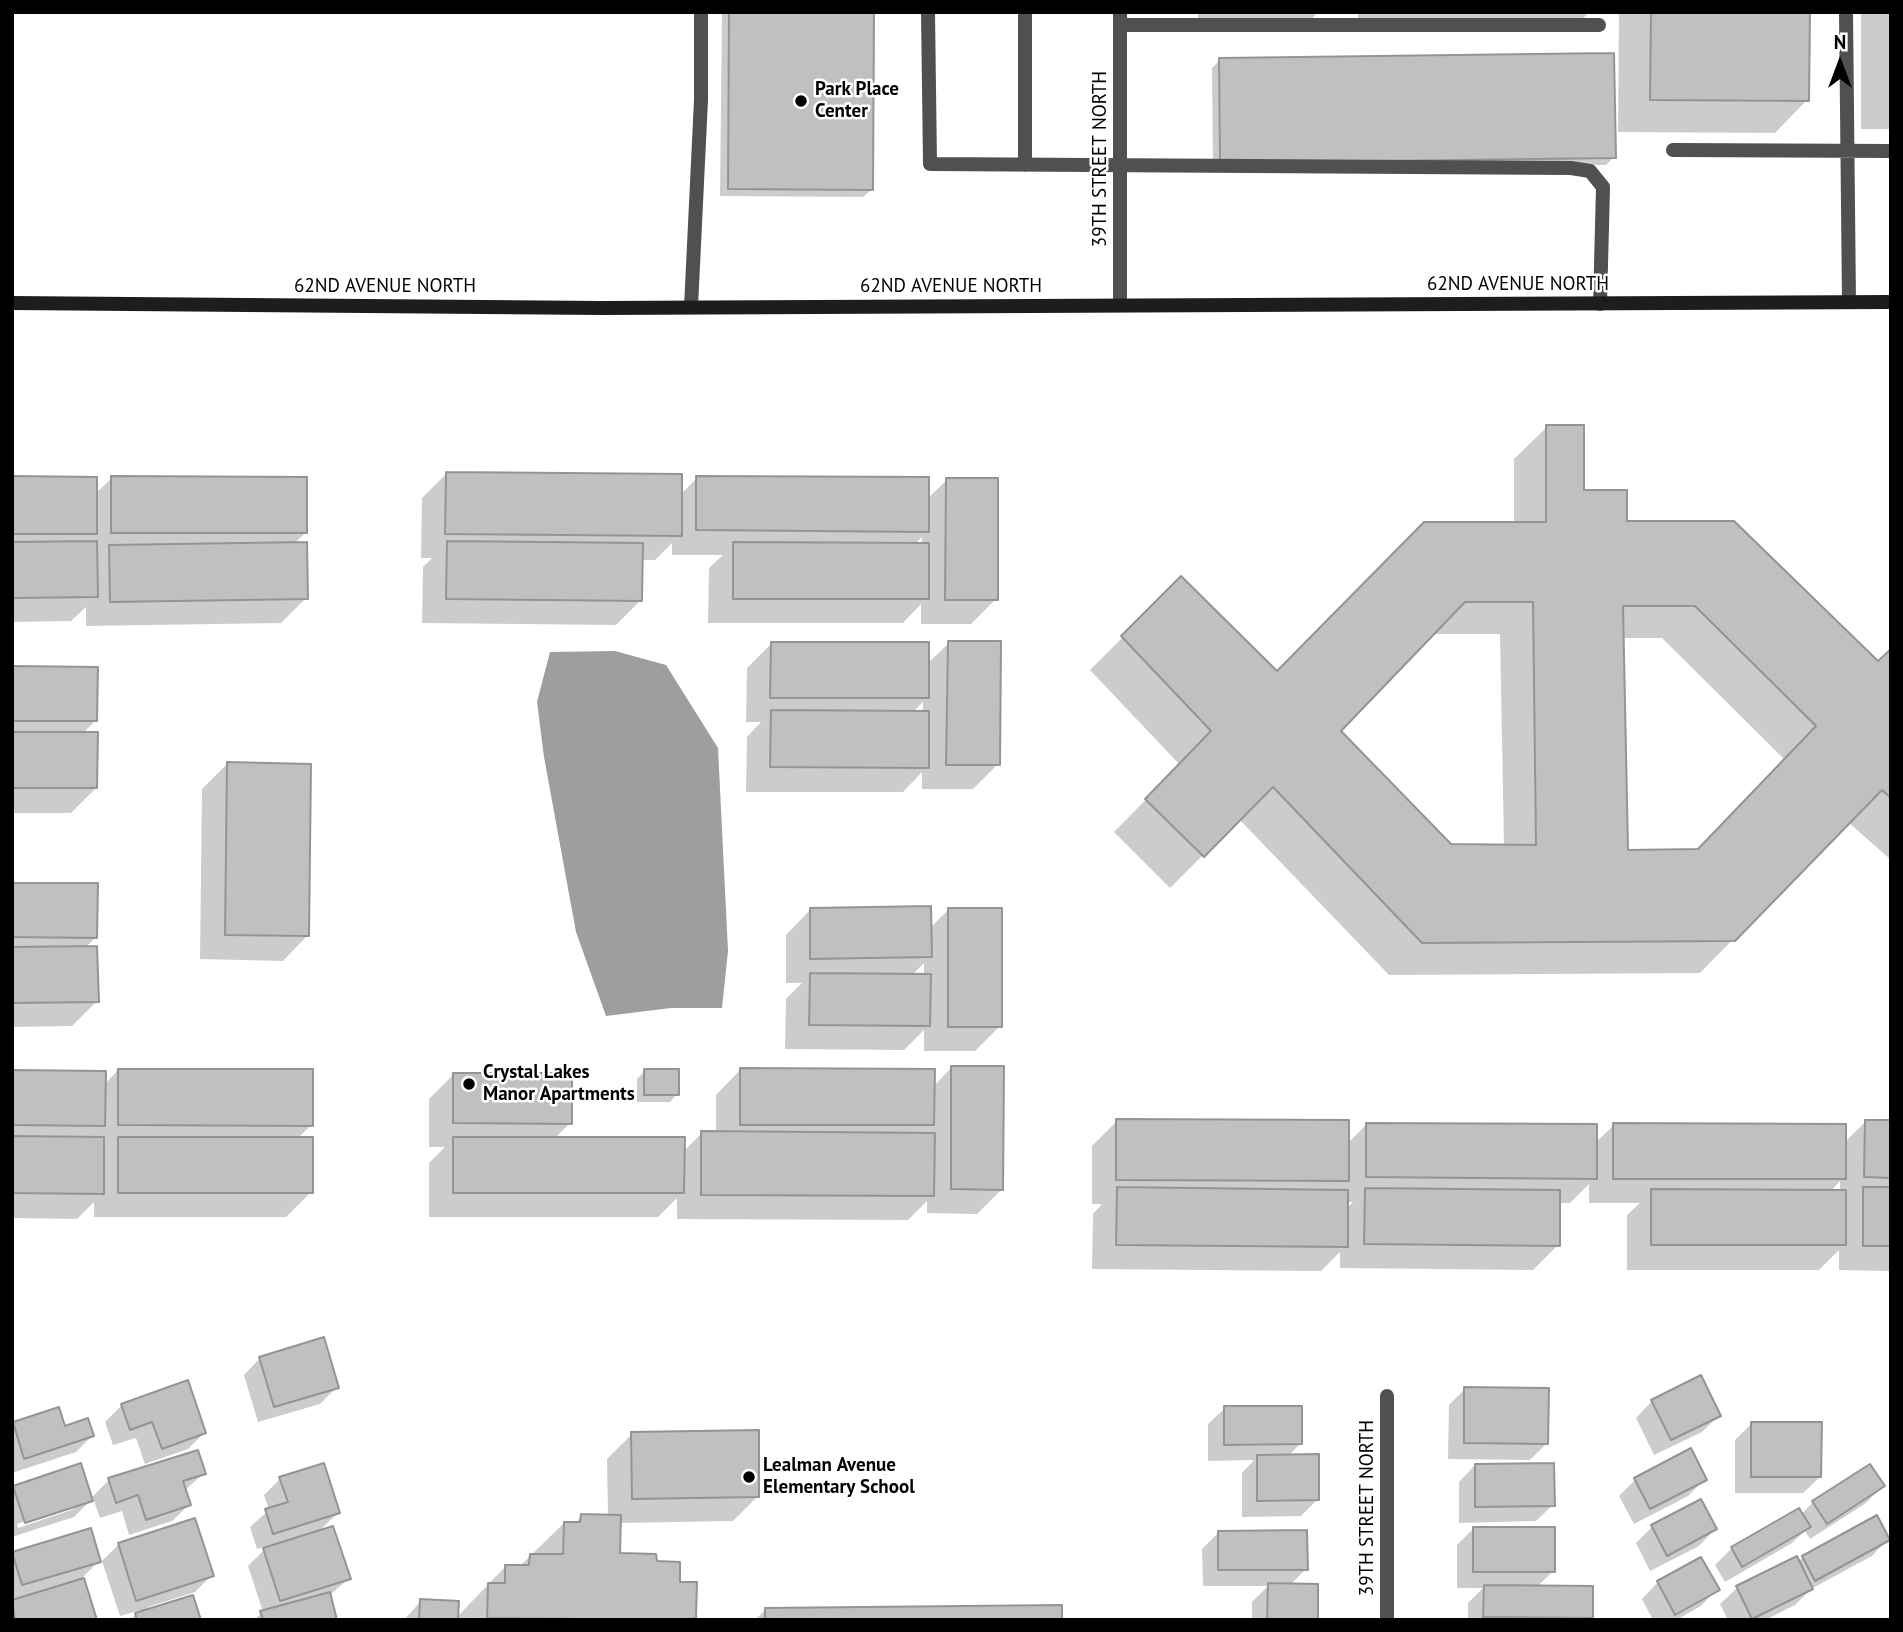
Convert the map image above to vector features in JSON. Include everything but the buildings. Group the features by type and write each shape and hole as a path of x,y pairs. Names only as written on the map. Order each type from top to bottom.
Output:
{"street":[{"path":"691,307 701,100 701,12"},
{"path":"928,12 930,164 1571,168 1590,171 1603,187 1600,304"},
{"path":"1025,12 1025,165"},
{"path":"1846,12 1849,302"},
{"path":"1120,19 1361,18 1598,25"},
{"name":"39TH STREET NORTH","path":"1120,19 1120,305"},
{"path":"1673,150 1891,151"},
{"name":"62ND AVENUE NORTH","path":"12,303 691,307 1891,302"},
{"name":"39TH STREET NORTH","path":"1387,1396 1387,1620"}],"shaded area":[{"path":"615,651 666,665 718,748 728,951 722,1008 671,1008 606,1016 576,932 544,757 537,702 550,652"}],"place":[{"name":"Park Place Center","path":"801,101"},
{"name":"Crystal Lakes Manor Apartments","path":"469,1084"},
{"name":"Lealman Avenue Elementary School","path":"749,1477"}]}
